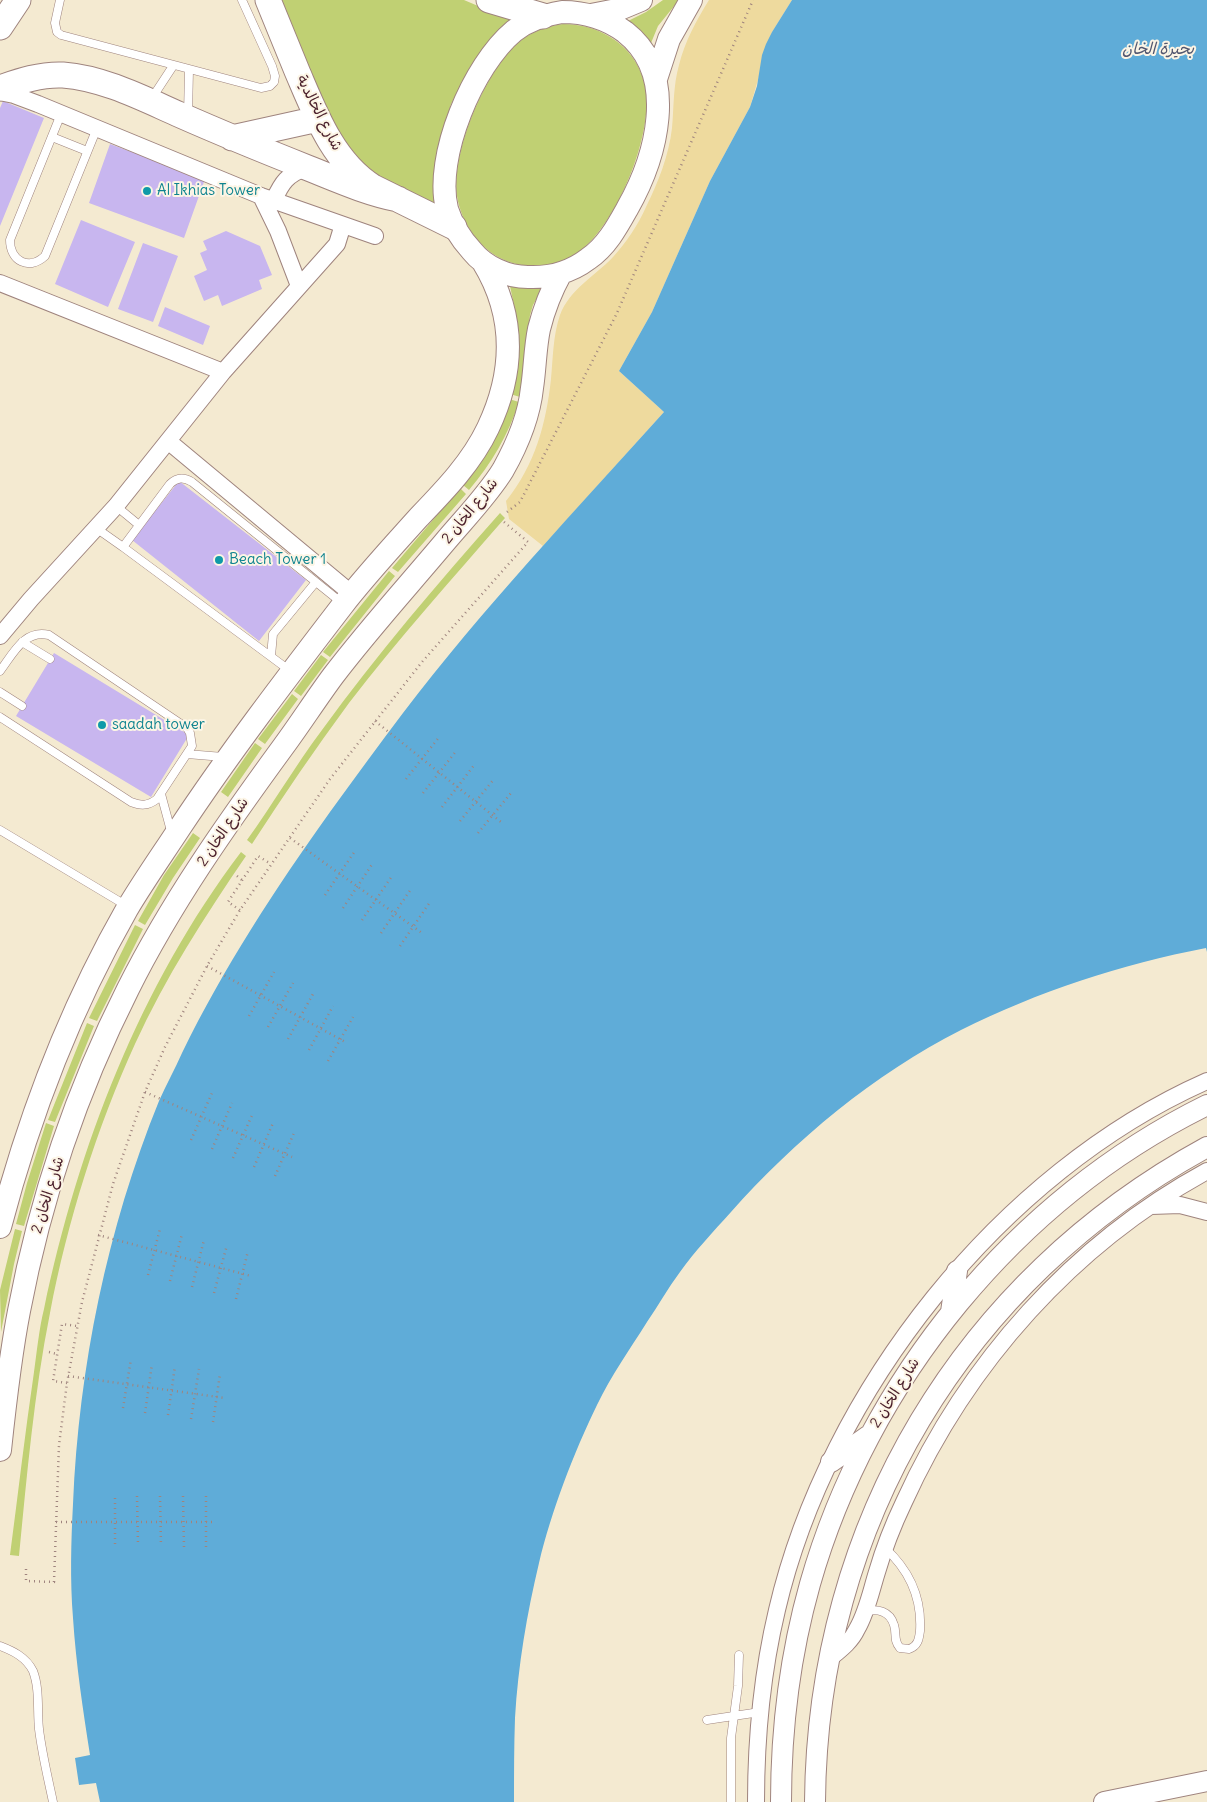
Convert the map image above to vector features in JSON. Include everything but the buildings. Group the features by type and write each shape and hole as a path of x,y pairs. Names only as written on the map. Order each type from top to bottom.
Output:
{"main road":[{"path":"0,27 18,0"},
{"name":"شارع الخالدية","path":"268,0 318,119 334,146 356,174 373,187 454,227"},
{"path":"490,0 543,16"},
{"path":"591,15 617,10 641,0"},
{"path":"656,79 669,39 691,0"},
{"path":"0,1227 22,1149 42,1089 62,1040 128,907 228,757 292,672 348,599 466,464 487,431 506,373 508,335 500,294 483,262 463,241 454,227 447,207 446,182 451,146 463,105 483,68 505,39 522,25 543,16 562,12 591,15 611,22 636,42 648,60 656,79 658,90 656,127 648,162 632,200 612,234 601,248 580,265 561,273 527,278 502,272 483,262"},
{"path":"0,88 42,76 64,75 98,82 150,101 232,138 365,191 398,199"},
{"path":"232,138 318,119"},
{"name":"شارع الخان 2","path":"0,1450 11,1354 27,1270 38,1228 76,1108 115,1014 156,935 222,830 352,652 477,504 500,473 510,456 524,423 532,388 540,327 548,299 561,273"}],"street":[{"path":"0,92 25,99 267,198 375,236"},
{"path":"274,154 281,175 281,183"},
{"path":"267,198 281,183 294,173 307,167"},
{"path":"267,198 299,286"},
{"path":"0,636 31,599 116,506 223,372 337,244 341,224"},
{"path":"0,283 223,372"},
{"path":"168,441 348,599"},
{"path":"756,1802 756,1763 760,1712 777,1608 804,1524 831,1462 855,1414 886,1364 920,1316 957,1271 1020,1206 1076,1159 1138,1118 1207,1081"},
{"name":"شارع الخان 2","path":"781,1802 786,1703 800,1624 812,1577 836,1508 870,1435 908,1371 952,1312 1004,1253 1066,1197 1133,1148 1207,1105"},
{"path":"815,1802 822,1701 839,1619 858,1554 888,1482 924,1412 945,1379 969,1347 1020,1288 1074,1238 1130,1195 1159,1175 1207,1147"},
{"path":"829,1660 852,1638 865,1612 897,1516 926,1456 961,1398 1000,1344 1022,1318 1095,1248 1149,1206 1207,1171"},
{"path":"1149,1206 1180,1205 1207,1212"},
{"path":"952,1312 957,1271"},
{"path":"831,1462 870,1435"},
{"path":"816,1775 827,1802"},
{"path":"1104,1802 1207,1781"}],"lane":[{"path":"60,0 55,23 56,32 61,35 260,88 270,86 274,82 275,76 272,66 242,0"},
{"path":"150,101 173,66"},
{"path":"188,118 189,70"},
{"path":"61,114 10,240 12,253 22,262 34,263 45,256 96,128"},
{"path":"52,137 87,151"},
{"path":"123,547 170,484 176,479 186,478 316,583 348,599"},
{"path":"116,506 139,525"},
{"path":"96,528 292,672"},
{"path":"271,656 273,634 316,583"},
{"path":"0,671 22,642 32,635 49,635 186,728 190,733 192,746 161,794 151,804 144,805 131,802 0,717"},
{"path":"22,642 50,659"},
{"path":"0,692 22,706"},
{"path":"187,754 228,757"},
{"path":"161,794 169,818 171,841"},
{"path":"0,830 128,907"},
{"path":"865,1612 876,1610 887,1614 894,1623 895,1640 900,1648 909,1650 917,1644 920,1623 915,1591 906,1572 885,1548"},
{"path":"0,1646 22,1657 35,1679 39,1729 53,1802"},
{"path":"731,1802 730,1760 733,1715 738,1686 739,1655"},
{"path":"707,1720 760,1712"}],"path":[{"path":"507,512 520,502 617,313 753,0"},
{"path":"26,1568 26,1581 54,1582 59,1445 77,1326 98,1235 113,1184 145,1092 165,1047 207,966 240,910 330,779 428,654 528,542 504,522"},
{"path":"374,721 500,822"},
{"path":"406,779 440,736"},
{"path":"424,793 457,750"},
{"path":"442,807 475,764"},
{"path":"460,821 494,779"},
{"path":"478,833 511,793"},
{"path":"290,838 422,933"},
{"path":"325,895 355,851"},
{"path":"240,910 228,902 258,856 271,864"},
{"path":"343,908 373,863"},
{"path":"238,876 242,880"},
{"path":"362,920 392,876"},
{"path":"381,933 411,889"},
{"path":"400,946 430,902"},
{"path":"207,966 347,1043"},
{"path":"249,1016 274,972"},
{"path":"268,1027 294,983"},
{"path":"288,1038 313,994"},
{"path":"308,1050 333,1006"},
{"path":"328,1061 353,1017"},
{"path":"145,1092 292,1157"},
{"path":"191,1140 212,1093"},
{"path":"212,1149 232,1103"},
{"path":"233,1158 253,1113"},
{"path":"254,1167 273,1123"},
{"path":"275,1176 294,1133"},
{"path":"148,1276 160,1229"},
{"path":"170,1281 182,1234"},
{"path":"98,1235 250,1276"},
{"path":"192,1287 204,1240"},
{"path":"214,1293 227,1245"},
{"path":"236,1299 248,1251"},
{"path":"67,1383 53,1381 62,1324 77,1326"},
{"path":"49,1352 57,1354"},
{"path":"123,1408 131,1359"},
{"path":"146,1412 152,1364"},
{"path":"168,1415 175,1366"},
{"path":"191,1419 198,1369"},
{"path":"213,1422 220,1374"},
{"path":"68,1376 224,1398"},
{"path":"138,1496 138,1545"},
{"path":"160,1496 160,1546"},
{"path":"183,1496 184,1547"},
{"path":"206,1496 206,1548"},
{"path":"115,1497 115,1544"},
{"path":"56,1522 214,1522"}],"green space":[{"path":"280,0 464,0 511,20 470,67 451,104 439,144 436,207 371,172 350,151 329,116"},
{"path":"663,0 679,0 658,26 651,43 641,31 628,21 646,12"},
{"path":"563,24 578,25 605,34 628,51 642,76 646,91 646,110 638,154 619,200 607,221 594,238 571,257 551,264 529,266 498,257 476,239 466,223 459,205 457,177 460,156 474,110 497,68 510,51 524,38 548,27"},
{"path":"510,286 543,287 530,315 520,397 510,394 517,320"},
{"path":"509,399 519,402 510,426 485,470 469,490 463,485"},
{"path":"460,488 466,494 398,572 392,568"},
{"path":"500,513 505,518 406,632 349,703 299,773 252,844 247,840 343,702 408,619"},
{"path":"389,571 395,576 330,657 323,652"},
{"path":"321,655 328,660 301,696 294,691"},
{"path":"292,694 298,699 265,744 258,739"},
{"path":"255,743 262,748 228,797 221,792"},
{"path":"193,833 200,838 145,925 138,921 164,875"},
{"path":"241,852 246,856 186,948 147,1019 121,1076 96,1142 74,1210 57,1279 44,1343 19,1556 10,1555 41,1324 58,1248 75,1188 117,1070 143,1012 172,957 205,903"},
{"path":"135,925 143,929 97,1021 89,1018"},
{"path":"87,1023 94,1026 55,1122 48,1120"},
{"path":"46,1123 54,1126 24,1226 16,1224 27,1183"},
{"path":"15,1229 22,1231 1,1332 0,1290"}],"sand":[{"path":"709,0 792,0 772,32 750,107 710,181 652,312 619,371 664,412 543,546 509,519 506,501 525,473 538,443 549,396 555,339 560,315 576,290 606,264 623,246 643,214 662,169 668,148 672,128 677,73 681,56 691,31"}],"water":[{"name":"بحيرة الخان","path":"792,0 1207,0 1207,952 1206,948 1143,962 1080,981 990,1016 929,1048 867,1088 809,1134 756,1185 692,1257 667,1291 602,1394 572,1462 550,1523 535,1582 521,1659 515,1718 514,1802 100,1802 96,1783 79,1785 75,1758 90,1755 82,1704 72,1604 71,1547 76,1452 89,1350 111,1248 124,1199 159,1101 198,1021 251,929 357,775 403,713 465,636 530,560 664,412 619,371 652,312 710,181 750,107 757,86 762,55 766,44"}],"place":[{"name":"Al Ikhias Tower","path":"147,191"},
{"name":"Beach Tower 1","path":"219,560"},
{"name":"saadah tower","path":"102,725"}]}
